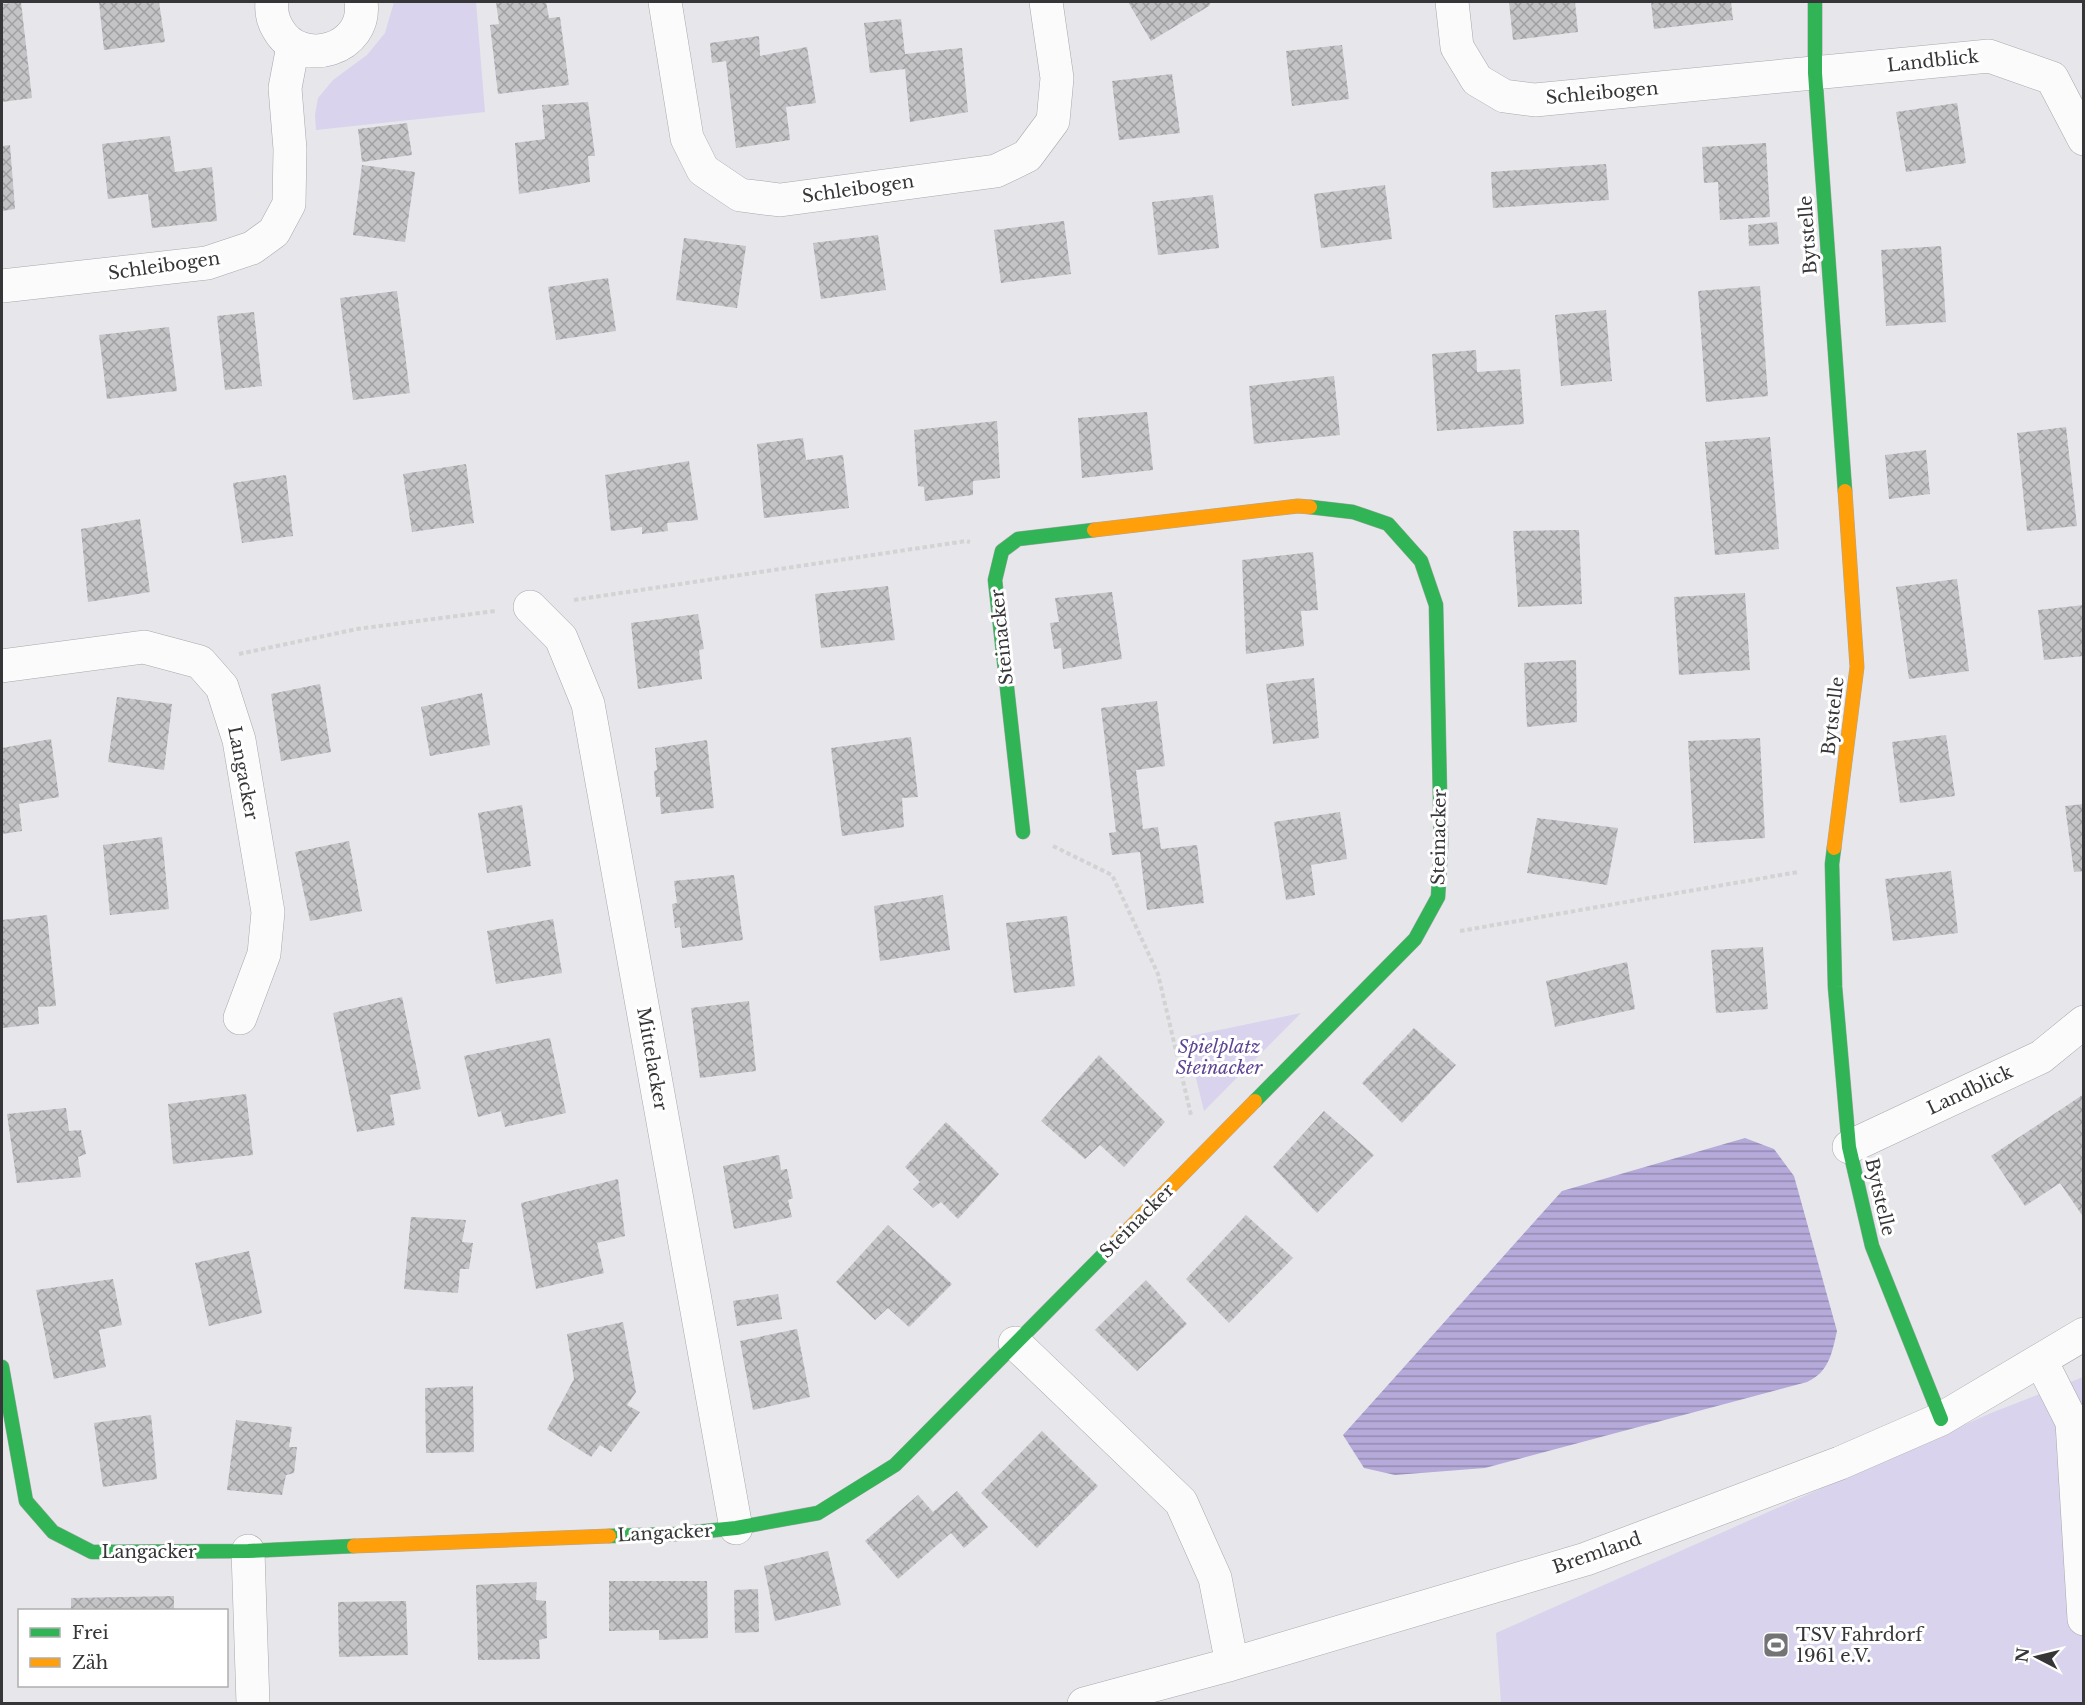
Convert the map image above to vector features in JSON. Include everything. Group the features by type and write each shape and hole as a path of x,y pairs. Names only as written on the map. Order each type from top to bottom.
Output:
{"street":[{"path":"272,2 274,22 293,46 308,51 324,52 339,47 350,37 359,23 361,2"},
{"name":"Schleibogen","path":"665,2 687,138 703,170 740,195 780,200 996,171 1028,156 1053,121 1057,78 1046,2"},
{"name":"Schleibogen","path":"1452,2 1457,47 1478,80 1504,96 1536,100 1815,73"},
{"name":"Bytstelle","path":"1815,2 1815,73 1857,667 1832,864 1835,987 1850,1148 1872,1246 1941,1419"},
{"name":"Schleibogen","path":"2,286 207,263 252,248 274,232 288,204 290,149 285,88 293,46"},
{"name":"Landblick","path":"1815,73 1989,56 2052,78 2084,139"},
{"name":"Steinacker","path":"1015,1343 1415,939 1438,897 1441,832 1436,605 1421,561 1388,524 1353,512 1298,506 1018,539 1002,551 995,580 1023,832"},
{"name":"Mittelacker","path":"530,607 561,638 588,704 736,1528"},
{"path":"2,666 144,647 200,662"},
{"name":"Langacker","path":"200,662 222,687 239,740 268,912 264,954 240,1018"},
{"name":"Landblick","path":"1850,1148 2041,1057 2084,1022"},
{"name":"Bremland","path":"1083,1704 1232,1664 1586,1559 1840,1464 1941,1419 2084,1334"},
{"path":"1015,1343 1181,1502 1215,1578 1232,1664"},
{"name":"Langacker","path":"2,1367 26,1501 53,1532 92,1552 248,1551 676,1534 736,1528 818,1513 895,1465 1015,1343"},
{"path":"2041,1361 2072,1422 2084,1620"},
{"path":"248,1551 253,1704"}],"path":[{"path":"200,662 357,630 530,607 966,541 1002,551"},
{"path":"1023,832 1112,875 1158,974 1201,1156"},
{"path":"1415,939 1832,864"}],"green space":[{"path":"394,2 476,2 485,112 316,130 315,115 318,98 333,80 367,55 385,33"},
{"name":"Spielplatz Steinacker","path":"1301,1013 1204,1111 1186,1037"},
{"path":"2083,1377 2083,1703 1501,1703 1496,1633 1991,1413"}],"shaded area":[{"path":"1745,1138 1774,1149 1794,1176 1837,1331 1831,1354 1820,1373 1807,1382 1485,1468 1395,1475 1364,1468 1343,1435 1562,1191"}],"building":[{"path":"21,2 32,98 2,102 2,4"},
{"path":"99,2 159,2 165,42 104,50"},
{"path":"496,2 546,2 549,18 560,17 569,85 498,94 490,25 499,24"},
{"path":"1128,2 1211,2 1209,6 1151,41"},
{"path":"1509,2 1575,2 1578,32 1513,40"},
{"path":"1651,2 1731,2 1733,20 1654,29"},
{"path":"901,19 905,54 962,48 968,112 910,122 905,69 870,73 864,23"},
{"path":"759,36 760,56 807,47 816,103 786,107 790,140 736,148 726,61 712,63 710,43"},
{"path":"1342,45 1349,99 1292,106 1286,51"},
{"path":"1172,74 1180,133 1119,140 1112,81"},
{"path":"588,102 595,156 588,156 590,182 519,194 515,143 545,139 542,105"},
{"path":"1957,103 1966,163 1906,172 1896,112"},
{"path":"407,123 412,155 362,162 358,129"},
{"path":"170,136 175,172 212,167 217,221 152,228 148,194 108,199 102,144"},
{"path":"1766,143 1770,217 1720,220 1718,182 1704,183 1702,147"},
{"path":"10,145 15,209 2,211 2,146"},
{"path":"1606,164 1609,200 1493,208 1491,172"},
{"path":"362,165 415,172 405,242 353,235"},
{"path":"1385,185 1392,239 1321,248 1314,194"},
{"path":"1213,195 1219,248 1158,255 1152,202"},
{"path":"1064,221 1071,274 1001,283 994,230"},
{"path":"1777,222 1779,244 1749,246 1748,225"},
{"path":"878,235 886,290 821,299 813,243"},
{"path":"684,238 746,246 737,308 676,300"},
{"path":"1941,246 1946,322 1886,326 1881,250"},
{"path":"608,278 616,331 556,340 548,287"},
{"path":"1760,286 1768,396 1706,402 1698,291"},
{"path":"397,291 410,393 353,400 340,298"},
{"path":"1606,310 1612,381 1561,386 1555,315"},
{"path":"254,312 262,386 225,390 217,316"},
{"path":"169,327 177,391 107,399 99,335"},
{"path":"1476,350 1477,372 1520,369 1524,424 1437,431 1432,354"},
{"path":"1334,376 1340,435 1254,444 1249,386"},
{"path":"1147,412 1153,470 1082,478 1078,418"},
{"path":"997,421 1000,478 973,481 973,495 925,501 924,487 918,486 914,430"},
{"path":"2066,427 2077,526 2027,531 2017,433"},
{"path":"1770,437 1779,549 1715,555 1705,442"},
{"path":"803,438 806,460 843,455 849,508 764,518 757,444"},
{"path":"1926,450 1930,494 1889,499 1885,455"},
{"path":"689,461 698,520 667,523 668,531 642,534 642,527 611,531 605,475"},
{"path":"466,464 474,523 412,532 403,474"},
{"path":"286,475 293,536 242,543 233,483"},
{"path":"140,519 150,592 88,602 81,529"},
{"path":"1579,530 1582,604 1518,607 1513,531"},
{"path":"1313,552 1318,610 1301,611 1304,646 1246,654 1242,560"},
{"path":"1957,579 1969,671 1909,679 1896,587"},
{"path":"888,586 895,640 821,648 815,594"},
{"path":"1112,592 1122,659 1063,669 1061,648 1054,649 1050,623 1059,622 1055,598"},
{"path":"1745,593 1750,670 1679,675 1674,597"},
{"path":"2084,605 2084,656 2044,660 2038,610"},
{"path":"698,614 704,649 699,650 702,679 638,689 631,623"},
{"path":"1576,660 1577,722 1527,727 1524,663"},
{"path":"1314,678 1319,738 1273,744 1266,684"},
{"path":"320,684 331,752 281,761 271,694"},
{"path":"482,693 490,745 430,756 421,707"},
{"path":"117,697 172,704 164,770 108,762"},
{"path":"1157,701 1165,766 1136,770 1143,829 1158,827 1161,849 1197,845 1204,903 1147,910 1140,852 1112,855 1109,833 1116,832 1101,708"},
{"path":"1946,735 1955,796 1900,803 1892,742"},
{"path":"911,737 918,797 902,798 904,827 842,836 831,748"},
{"path":"1760,738 1765,838 1694,843 1688,741"},
{"path":"51,739 59,797 19,804 22,831 2,834 2,748"},
{"path":"707,740 714,808 661,814 660,797 656,797 655,748"},
{"path":"2084,804 2084,871 2074,872 2065,806"},
{"path":"522,805 531,866 487,873 478,813"},
{"path":"1340,812 1347,859 1311,865 1315,895 1286,900 1274,822"},
{"path":"1537,818 1618,828 1607,885 1527,873"},
{"path":"162,837 169,909 110,915 103,845"},
{"path":"349,841 362,911 310,921 295,852"},
{"path":"1951,871 1958,933 1893,941 1885,879"},
{"path":"734,875 743,940 682,948 680,927 675,928 672,904 677,903 674,881"},
{"path":"943,895 950,950 880,961 874,906"},
{"path":"47,915 56,1006 38,1007 39,1024 2,1028 2,920"},
{"path":"1067,916 1075,986 1014,993 1006,923"},
{"path":"553,919 562,973 496,984 487,931"},
{"path":"1763,947 1768,1009 1716,1013 1711,950"},
{"path":"1627,962 1635,1009 1555,1027 1546,981"},
{"path":"402,997 421,1089 390,1095 395,1125 357,1132 333,1013"},
{"path":"749,1001 756,1071 700,1078 691,1008"},
{"path":"1414,1028 1456,1065 1402,1123 1362,1083"},
{"path":"550,1038 566,1113 505,1127 501,1111 478,1117 464,1056"},
{"path":"1099,1055 1165,1122 1124,1167 1100,1145 1085,1159 1041,1121"},
{"path":"246,1094 253,1155 173,1164 168,1104"},
{"path":"2084,1094 2084,1218 2060,1183 2025,1206 1991,1156"},
{"path":"66,1108 69,1131 81,1130 86,1154 78,1157 81,1177 17,1183 7,1114"},
{"path":"1324,1111 1374,1155 1317,1213 1273,1167"},
{"path":"946,1122 999,1174 958,1219 941,1202 933,1208 913,1189 920,1182 905,1167"},
{"path":"779,1155 781,1170 787,1169 793,1198 788,1200 792,1217 734,1229 723,1166"},
{"path":"618,1179 625,1236 597,1243 604,1273 536,1289 521,1203"},
{"path":"1246,1215 1293,1258 1229,1323 1186,1279"},
{"path":"411,1217 466,1220 462,1242 473,1243 469,1269 460,1269 458,1293 404,1289"},
{"path":"888,1225 952,1284 909,1327 888,1308 875,1320 836,1282"},
{"path":"249,1251 262,1313 209,1326 195,1263"},
{"path":"113,1279 122,1325 99,1330 106,1367 54,1379 36,1290"},
{"path":"1146,1280 1187,1324 1137,1371 1095,1330"},
{"path":"778,1294 782,1319 737,1326 733,1301"},
{"path":"623,1322 636,1392 627,1405 640,1412 611,1452 600,1445 591,1457 547,1429 574,1379 567,1334"},
{"path":"797,1329 810,1397 753,1410 740,1341"},
{"path":"473,1386 474,1452 426,1453 425,1388"},
{"path":"151,1415 157,1479 103,1487 94,1423"},
{"path":"236,1420 292,1427 289,1447 297,1447 294,1473 286,1475 282,1495 227,1490"},
{"path":"1042,1431 1098,1486 1037,1548 981,1493"},
{"path":"957,1491 988,1527 964,1548 951,1533 898,1579 865,1541 918,1495 933,1512"},
{"path":"828,1551 841,1605 775,1621 764,1566"},
{"path":"609,1581 707,1581 708,1638 659,1640 659,1630 609,1631"},
{"path":"537,1582 536,1600 546,1601 547,1638 539,1640 540,1659 478,1660 476,1585"},
{"path":"758,1589 759,1632 735,1633 734,1590"},
{"path":"174,1596 174,1609 71,1609 71,1598"},
{"path":"406,1601 408,1655 339,1657 338,1602"}],"traffic: fast":[{"path":"1815,2 1815,73 1845,491"},
{"path":"1255,1101 1415,939 1438,897 1441,844 1436,605 1421,561 1388,524 1353,512 1310,507"},
{"path":"1023,832 995,580 1002,551 1018,539 1094,530"},
{"path":"1834,848 1832,864 1835,987 1849,1147 1872,1246 1941,1419"},
{"path":"609,1536 676,1534 736,1528 818,1513 895,1465 1110,1248"},
{"path":"2,1367 26,1501 53,1532 92,1552 248,1551 354,1546"}],"traffic: slow":[{"path":"1834,848 1857,667 1845,491"},
{"path":"1094,530 1298,506 1310,507"},
{"path":"1110,1248 1255,1101"},
{"path":"354,1546 609,1536"}],"place":[{"name":"TSV Fahrdorf 1961 e.V.","path":"1776,1645"}]}
